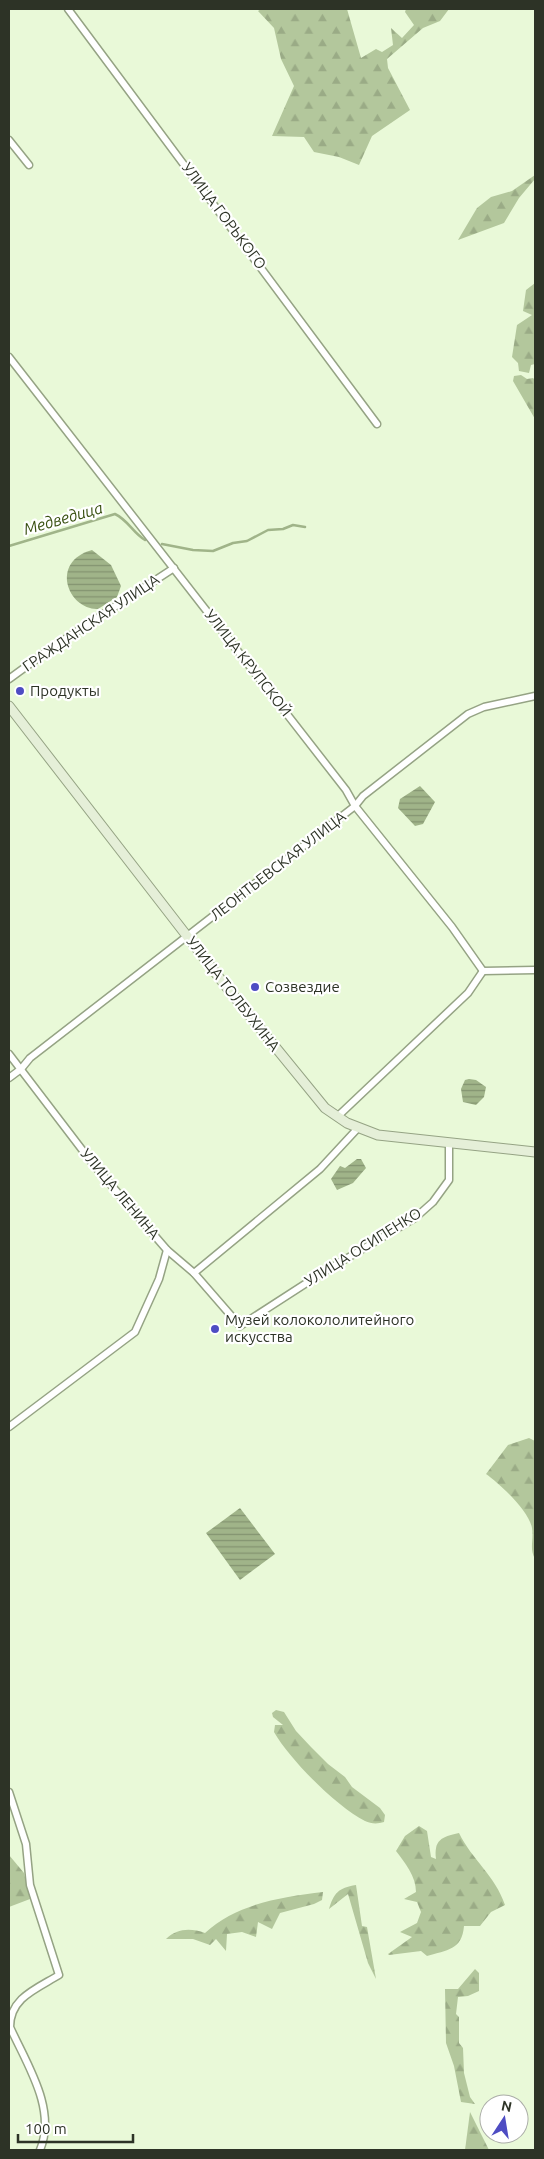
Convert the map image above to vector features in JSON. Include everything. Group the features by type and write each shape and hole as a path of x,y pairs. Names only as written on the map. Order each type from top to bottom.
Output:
{"main road":[{"name":"УЛИЦА ТОЛБУХИНА","path":"9,706 315,1098 337,1117 358,1128 378,1135 535,1152"}],"street":[{"name":"УЛИЦА ГОРЬКОГО","path":"68,9 377,424"},
{"path":"9,140 29,165"},
{"name":"УЛИЦА КРУПСКОЙ","path":"9,357 346,790 354,806 452,927 483,971"},
{"name":"ГРАЖДАНСКАЯ УЛИЦА","path":"9,679 53,647 174,568"},
{"name":"ЛЕОНТЬЕВСКАЯ УЛИЦА","path":"9,1078 21,1069 30,1058 354,806 363,796 468,714 484,707 535,696"},
{"path":"337,1117 468,993 483,971 535,970"},
{"name":"УЛИЦА ЛЕНИНА","path":"9,1054 93,1164 167,1250 194,1273 240,1326"},
{"path":"194,1273 320,1169 358,1128"},
{"name":"УЛИЦА ОСИПЕНКО","path":"240,1326 322,1273 415,1218 426,1208 449,1180 449,1144"},
{"path":"9,1427 135,1332 158,1279 167,1250"},
{"path":"9,1792 23,1834 30,1885 59,1976 19,2000 10,2016 10,2027 40,2095 46,2119 46,2130 40,2150"}],"green space":[{"path":"261,9 347,9 361,58 376,49 382,52 393,45 391,28 402,38 414,25 405,12 406,9 449,9 440,21 423,28 387,59 388,68 410,110 372,136 359,165 339,157 314,152 304,137 272,136 294,86 281,59 274,28 258,11"},
{"path":"535,175 535,179 519,198 504,223 458,240 477,208 491,197 512,191"},
{"path":"535,283 535,364 531,365 529,373 519,371 518,363 512,357 517,325 532,315 523,311 526,290"},
{"path":"521,375 527,379 533,378 535,380 535,419 513,381 514,376"},
{"path":"529,1438 535,1441 535,1559 532,1551 532,1528 526,1514 499,1484 486,1474 508,1445"},
{"path":"276,1710 284,1712 296,1731 328,1764 345,1777 352,1787 380,1808 385,1815 384,1822 370,1823 354,1814 328,1794 302,1769 274,1732 275,1725 283,1725 273,1717 272,1713"},
{"path":"419,1826 427,1831 431,1857 436,1859 436,1847 440,1840 459,1833 464,1843 501,1894 505,1905 491,1912 480,1926 464,1926 460,1940 452,1948 427,1956 421,1951 389,1955 412,1937 400,1932 417,1923 421,1912 417,1902 404,1899 416,1892 416,1886 409,1870 396,1851 405,1836"},
{"path":"9,1855 24,1873 30,1899 9,1907"},
{"path":"356,1885 362,1926 367,1927 376,1979 368,1963 348,1894 329,1909 338,1892"},
{"path":"323,1892 322,1900 314,1904 280,1913 272,1929 258,1922 256,1937 242,1932 227,1934 226,1951 216,1939 210,1945 193,1939 166,1939 170,1935 184,1930 195,1930 205,1933 231,1915 260,1904 291,1896"},
{"path":"475,1969 479,1973 479,1991 468,1996 458,1997 456,2014 459,2017 459,2043 463,2048 464,2073 470,2097 475,2104 461,2102 454,2066 446,2043 445,1989 458,1989"},
{"path":"470,2112 479,2130 479,2144 486,2144 489,2150 465,2150"}],"shaded area":[{"path":"92,550 111,565 121,586 117,597 98,609 87,607 78,602 68,584 67,574 71,564 79,556"},
{"path":"420,786 435,802 423,824 415,826 398,808 400,799"},
{"path":"465,1080 476,1080 486,1087 484,1097 476,1105 463,1102 461,1089"},
{"path":"357,1159 361,1159 366,1168 353,1183 337,1190 331,1179 340,1166 345,1168"},
{"path":"240,1508 275,1554 240,1580 206,1533"}],"waterway":[{"name":"Медведица","path":"9,546 115,514 145,540"},
{"name":"Медведица","path":"162,544 193,550 213,551 233,543 247,541 268,530 283,529 293,525 305,527"}],"place":[{"name":"Продукты","path":"20,691"},
{"name":"Созвездие","path":"255,987"},
{"name":"Музей колокололитейного искусства","path":"215,1329"}]}
